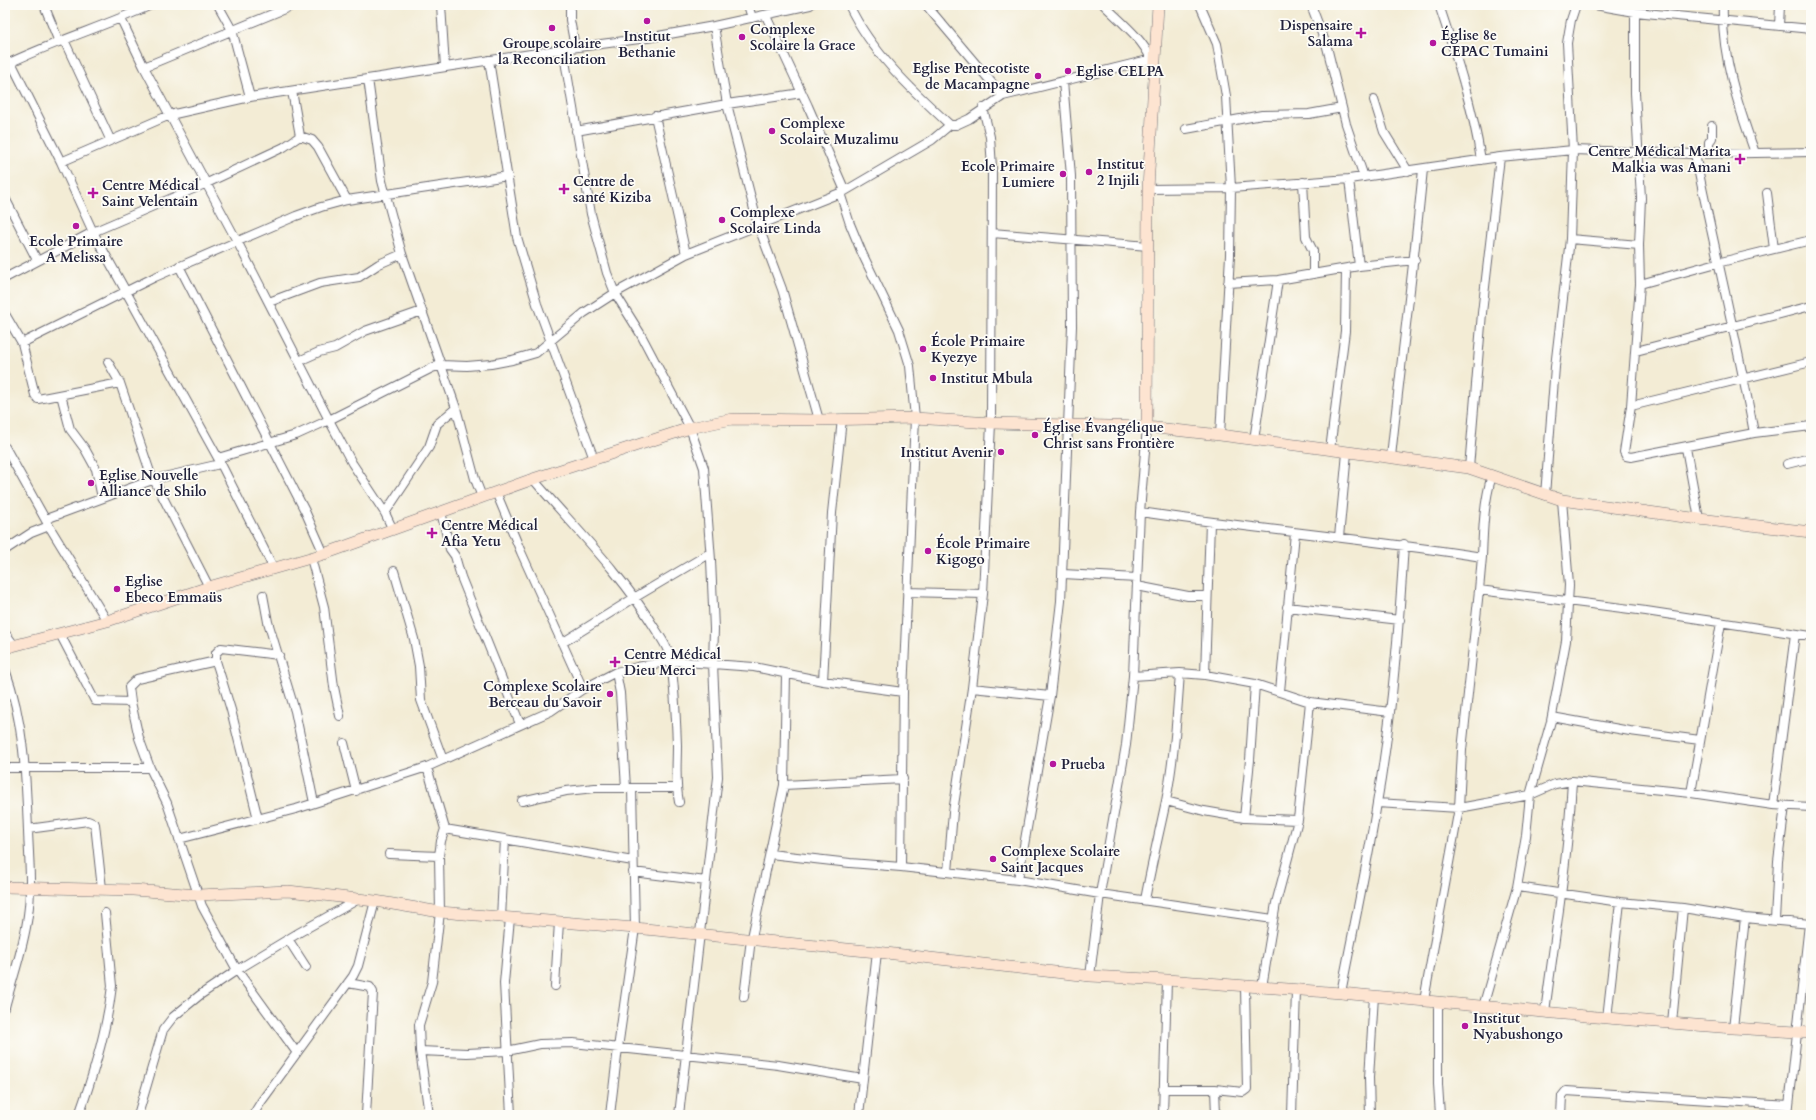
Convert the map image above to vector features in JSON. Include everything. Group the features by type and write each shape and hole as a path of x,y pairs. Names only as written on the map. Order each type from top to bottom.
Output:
{"street":[{"path":"44,5 110,139"},
{"path":"151,5 8,64 61,162 93,232 124,291 219,461 274,569"},
{"path":"218,5 232,30 250,97"},
{"path":"144,67 294,5"},
{"path":"441,5 445,67"},
{"path":"570,5 570,20 575,47"},
{"path":"748,5 752,18"},
{"path":"61,162 110,139 170,116 250,97 714,26 766,16 810,5"},
{"path":"848,5 857,23 868,39 911,87 950,125"},
{"path":"926,5 1003,96"},
{"path":"1104,5 1154,58"},
{"path":"1090,976 1100,894 1122,776 1132,676 1140,512 1146,427 1148,189 1158,5"},
{"path":"1200,5 1217,44 1226,96 1231,188 1228,284 1220,435"},
{"path":"1311,5 1327,46 1351,142 1364,177"},
{"path":"1439,5 1456,56 1476,128 1481,160"},
{"path":"1545,495 1555,367 1570,239 1573,150 1567,43 1571,20 1576,5"},
{"path":"1595,5 1615,7 1635,12 1811,29"},
{"path":"1722,5 1722,21 1726,54 1733,87 1755,153"},
{"path":"1779,26 1780,5"},
{"path":"1635,12 1635,93 1640,153 1641,198 1640,284 1631,406 1624,452 1626,456 1631,457 1686,448 1754,433 1811,426"},
{"path":"766,16 802,93 842,192 853,232 899,330 910,366 915,418 903,692 901,867"},
{"path":"120,19 144,67 207,183 329,420 352,463 385,513 393,530"},
{"path":"714,26 727,104 758,225 782,289 819,420"},
{"path":"563,49 591,214 600,248 615,293 640,333 690,428 704,468 714,629 713,664 718,777 679,1115"},
{"path":"5,550 31,532 102,498 155,479 219,461 268,442 296,435 432,368 441,365 467,366 512,360 536,353 584,313 615,293 686,254 842,192 932,140 950,125 956,125 963,122 1003,96 1154,58"},
{"path":"490,60 517,237 550,341 594,459"},
{"path":"368,79 379,172 402,254 456,408 475,479 482,497"},
{"path":"1018,880 1050,696 1063,574 1069,426 1072,240 1069,153 1063,81"},
{"path":"292,90 300,136"},
{"path":"576,131 655,116 802,93"},
{"path":"1374,100 1384,132 1408,171"},
{"path":"948,872 953,812 972,688 983,594 991,423 992,233 990,137 983,108"},
{"path":"1186,129 1262,115 1309,114 1342,108"},
{"path":"655,116 686,254"},
{"path":"1709,154 1709,142 1712,138 1712,126"},
{"path":"5,278 93,232 207,183 284,147 300,136"},
{"path":"300,136 312,140 318,147 347,200"},
{"path":"1148,189 1231,188 1349,179 1500,157 1573,150 1695,154 1811,153"},
{"path":"1695,154 1717,263 1744,378 1754,433"},
{"path":"1469,468 1482,313 1500,157"},
{"path":"1391,457 1401,361 1415,260 1423,169"},
{"path":"22,343 124,291 296,216 347,200 508,176"},
{"path":"1349,179 1359,266"},
{"path":"1303,182 1306,237 1313,251 1313,274"},
{"path":"1767,193 1774,249"},
{"path":"5,198 37,260"},
{"path":"992,233 1148,246"},
{"path":"1570,239 1640,245"},
{"path":"1640,284 1811,240"},
{"path":"269,302 320,283 359,278 379,264 402,254"},
{"path":"1228,284 1278,280 1359,266 1415,260"},
{"path":"179,266 233,368 268,442 305,511 324,554"},
{"path":"1330,450 1344,331 1346,269"},
{"path":"1254,440 1278,280"},
{"path":"1636,351 1731,325 1811,306"},
{"path":"299,361 319,352 335,348 364,331 422,311"},
{"path":"5,314 22,343 36,398 61,395 120,383"},
{"path":"108,362 120,383 150,472 155,479 209,587"},
{"path":"1631,406 1811,362"},
{"path":"61,395 70,429 85,449 96,469 102,498"},
{"path":"385,513 429,447 437,424 456,408"},
{"path":"5,633 10,647 107,621 209,587 312,558 533,479 594,459 690,428 732,419 842,420 915,418 991,423 1146,427 1220,435 1469,468 1562,500 1698,519 1811,532"},
{"path":"823,681 832,513 842,420"},
{"path":"5,447 48,523 107,621"},
{"path":"1686,448 1698,519"},
{"path":"1339,537 1348,453"},
{"path":"1787,464 1811,458"},
{"path":"1424,1000 1458,808 1462,750 1480,590 1484,511 1492,476"},
{"path":"533,479 583,534 646,613 665,644 671,661 676,723 676,788 679,802"},
{"path":"496,492 583,689"},
{"path":"1483,1007 1517,887 1526,836 1530,795 1552,717 1566,641 1569,601 1568,558 1562,500"},
{"path":"441,512 450,549 455,556 461,577 520,724"},
{"path":"1140,512 1295,533 1404,544 1482,557"},
{"path":"1205,675 1210,522"},
{"path":"1280,691 1295,533"},
{"path":"1341,993 1378,803 1400,620 1404,544"},
{"path":"562,643 710,553"},
{"path":"312,558 324,607 334,687 340,716"},
{"path":"394,571 414,639 419,666 418,681 421,700 443,760"},
{"path":"1063,574 1137,582 1188,596 1207,596"},
{"path":"1480,590 1569,601 1811,636"},
{"path":"907,592 983,594"},
{"path":"263,595 268,622 295,711 314,804"},
{"path":"1287,607 1400,620"},
{"path":"1691,793 1721,623"},
{"path":"60,634 94,701 131,702"},
{"path":"1774,805 1795,634"},
{"path":"258,819 231,710 216,661 216,653 221,648 279,655"},
{"path":"216,661 137,679 129,687 138,738 150,768 167,803 198,895 237,970 298,1054"},
{"path":"179,839 314,804 427,767 551,711 583,689 616,672 671,661 754,667 823,681 903,692"},
{"path":"5,669 20,726 25,768 31,888 21,954 8,986 5,1007"},
{"path":"610,1115 635,928 629,788 620,693 616,672"},
{"path":"1132,676 1180,673 1205,675 1255,684 1310,702 1390,712"},
{"path":"1145,900 1152,860 1166,801 1175,740 1180,673"},
{"path":"744,997 751,939 784,785 786,674"},
{"path":"1244,818 1250,760 1255,684"},
{"path":"972,688 1050,696"},
{"path":"1262,987 1273,919 1298,820 1310,702"},
{"path":"1552,717 1630,731 1700,740"},
{"path":"344,743 356,791"},
{"path":"427,767 445,829 441,841 439,856 440,912 432,982 419,1025 420,1051 429,1115"},
{"path":"5,768 150,768"},
{"path":"784,785 903,779"},
{"path":"1378,803 1458,808 1530,795 1555,784 1572,782 1691,793 1774,805 1811,806"},
{"path":"1545,1012 1562,894 1572,782"},
{"path":"522,801 582,789 676,788"},
{"path":"1166,801 1244,818 1298,820"},
{"path":"1775,920 1778,861 1786,806"},
{"path":"28,829 88,821 95,824 102,889"},
{"path":"445,829 633,861"},
{"path":"505,839 506,918 504,983 511,1115"},
{"path":"389,854 439,856"},
{"path":"770,854 850,864 901,867 1018,880 1100,894 1273,919"},
{"path":"633,872 706,880"},
{"path":"5,887 102,889 198,895 288,891 375,901 440,912 751,939 1090,976 1167,980 1296,991 1341,993 1607,1018 1811,1033"},
{"path":"1517,887 1620,902 1682,908 1745,918 1810,924 1796,1032 1788,1115"},
{"path":"138,1115 163,1030 168,1022 200,995 237,970 359,899"},
{"path":"253,1115 261,1102 298,1054 348,983 358,966 375,901"},
{"path":"1607,1018 1620,902"},
{"path":"1672,1023 1682,908"},
{"path":"79,1115 98,1058 111,998 112,986 105,913"},
{"path":"1734,1028 1745,918"},
{"path":"555,986 559,922"},
{"path":"288,939 306,967"},
{"path":"859,1115 877,952"},
{"path":"1163,1115 1167,980"},
{"path":"348,983 370,987 373,992 366,1115"},
{"path":"1163,1089 1243,1092 1247,1089 1245,986"},
{"path":"1292,1115 1296,991"},
{"path":"1370,1115 1369,1078 1374,996"},
{"path":"1438,1002 1438,1084 1440,1115"},
{"path":"420,1051 467,1053 507,1051 540,1044 558,1043 778,1065 863,1079"},
{"path":"1215,1090 1216,1115"},
{"path":"1561,1115 1562,1096 1566,1092 1788,1105"}],"place":[{"name":"Institut Bethanie","path":"647,21"},
{"name":"Groupe scolaire la Reconciliation","path":"552,28"},
{"name":"Dispensaire Salama","path":"1361,33"},
{"name":"Complexe Scolaire la Grace","path":"742,37"},
{"name":"Église 8e CEPAC Tumaini","path":"1433,43"},
{"name":"Eglise CELPA","path":"1068,71"},
{"name":"Eglise Pentecotiste de Macampagne","path":"1038,76"},
{"name":"Complexe Scolaire Muzalimu","path":"772,131"},
{"name":"Centre Médical Marita Malkia was Amani","path":"1740,159"},
{"name":"Institut 2 Injili","path":"1089,172"},
{"name":"Ecole Primaire Lumiere","path":"1063,174"},
{"name":"Centre de santé Kiziba","path":"564,189"},
{"name":"Centre Médical Saint Velentain","path":"93,193"},
{"name":"Complexe Scolaire Linda","path":"722,220"},
{"name":"Ecole Primaire A Melissa","path":"76,226"},
{"name":"École Primaire Kyezye","path":"923,349"},
{"name":"Institut Mbula","path":"933,378"},
{"name":"Église Évangélique Christ sans Frontière","path":"1035,435"},
{"name":"Institut Avenir","path":"1001,452"},
{"name":"Eglise Nouvelle Alliance de Shilo","path":"91,483"},
{"name":"Centre Médical Afia Yetu","path":"432,533"},
{"name":"École Primaire Kigogo","path":"928,551"},
{"name":"Eglise Ebeco Emmaüs","path":"117,589"},
{"name":"Centre Médical Dieu Merci","path":"615,662"},
{"name":"Complexe Scolaire Berceau du Savoir","path":"610,694"},
{"name":"Prueba","path":"1053,764"},
{"name":"Complexe Scolaire Saint Jacques","path":"993,859"},
{"name":"Institut Nyabushongo","path":"1465,1026"}]}
